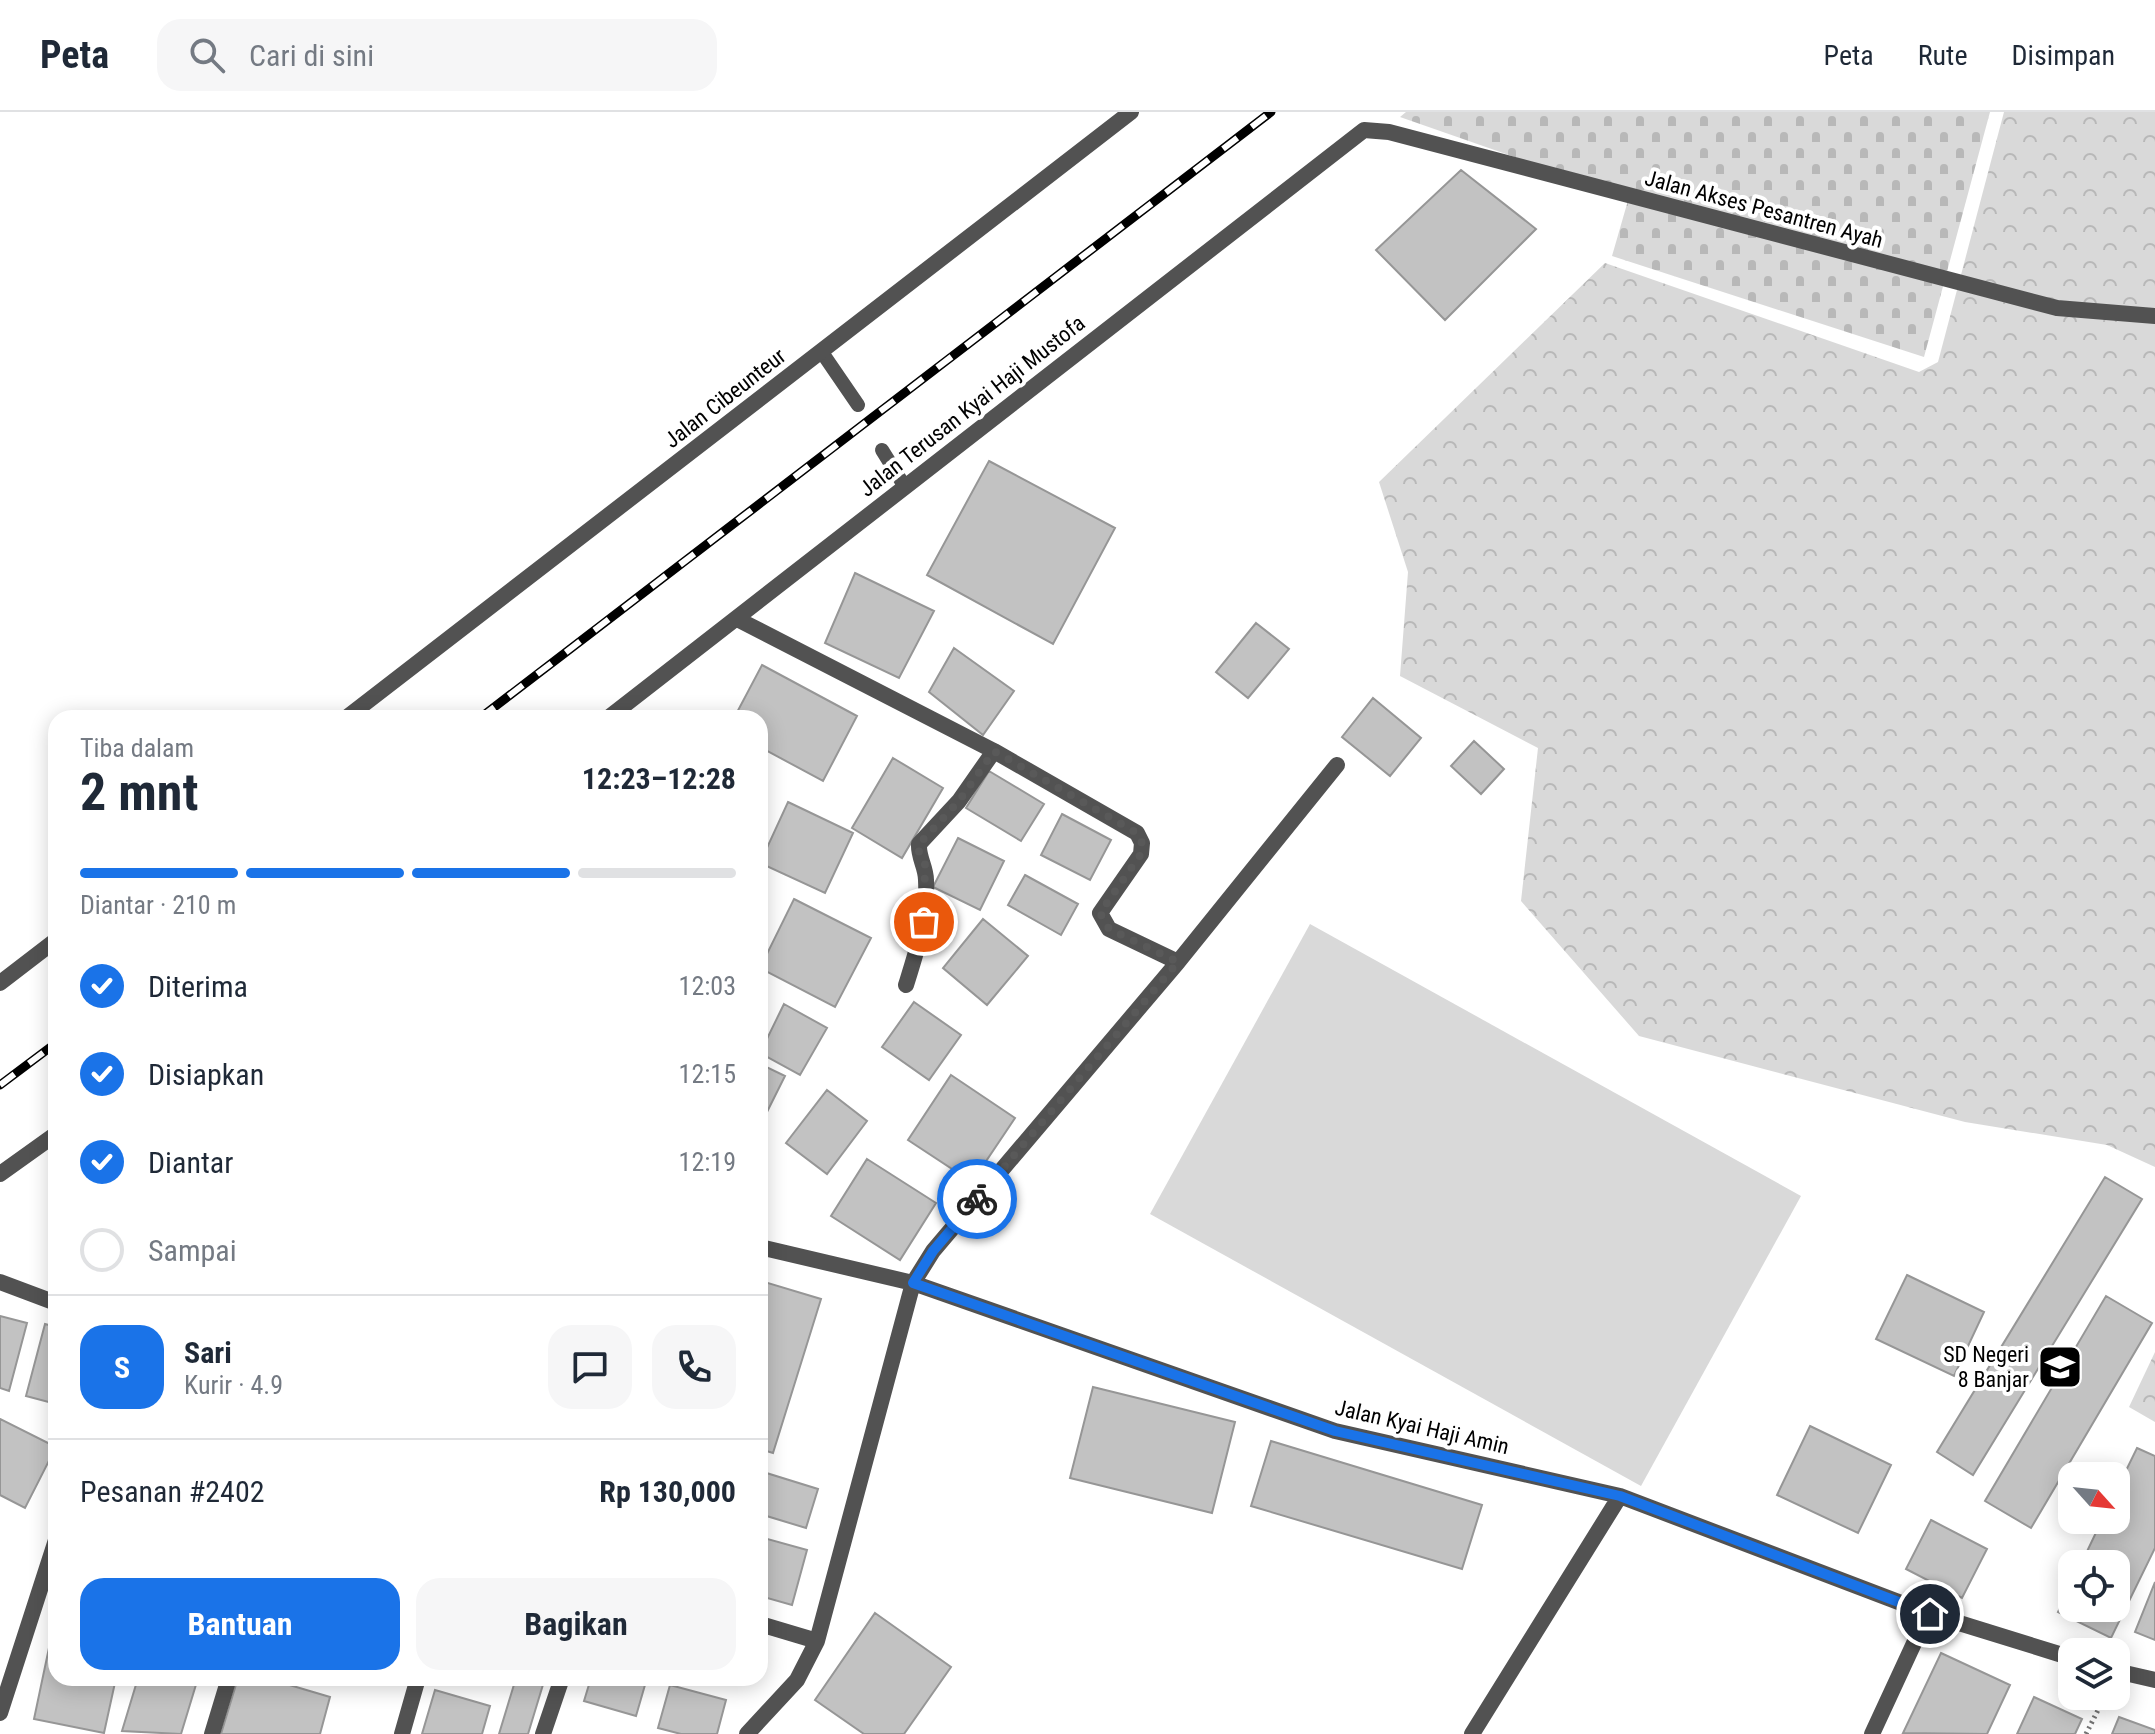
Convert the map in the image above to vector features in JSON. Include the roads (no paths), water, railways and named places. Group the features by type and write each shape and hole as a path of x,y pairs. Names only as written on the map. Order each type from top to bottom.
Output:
{"street":[{"name":"Jalan Cibeunteur","path":"356,710 1131,112"},
{"name":"Jalan Akses Pesantren Ayah","path":"1364,130 1389,132 2057,308 2155,316"},
{"name":"Jalan Terusan Kyai Haji Mustofa","path":"618,710 1364,130"},
{"path":"737,619 994,751 1137,833 1142,843 1141,854 1100,913 1102,921 1109,929 1178,962"},
{"path":"906,985 920,941 927,902 925,864 919,853 919,844 959,801 994,751"},
{"path":"747,1734 797,1680 817,1641 913,1283 933,1251 1178,962 1337,765"},
{"path":"0,983 48,946"},
{"path":"0,1174 48,1140"},
{"name":"Jalan Kyai Haji Amin","path":"768,1249 913,1283 1335,1431 1620,1496 1928,1613 2058,1654"},
{"path":"0,1282 48,1300"},
{"path":"1472,1734 1620,1496"},
{"path":"0,1713 48,1565"},
{"path":"1872,1734 1928,1613"},
{"path":"768,1626 817,1641"},
{"path":"2130,1674 2155,1680"},
{"path":"212,1734 227,1686"},
{"path":"402,1734 416,1686"},
{"path":"543,1734 559,1686"}],"lane":[{"path":"821,351 858,405"},
{"path":"882,450 905,487"}],"railway":[{"path":"490,710 1271,112"},
{"path":"0,1085 48,1049"}],"place":[{"name":"SD Negeri 8 Banjar","path":"2060,1367"}]}
